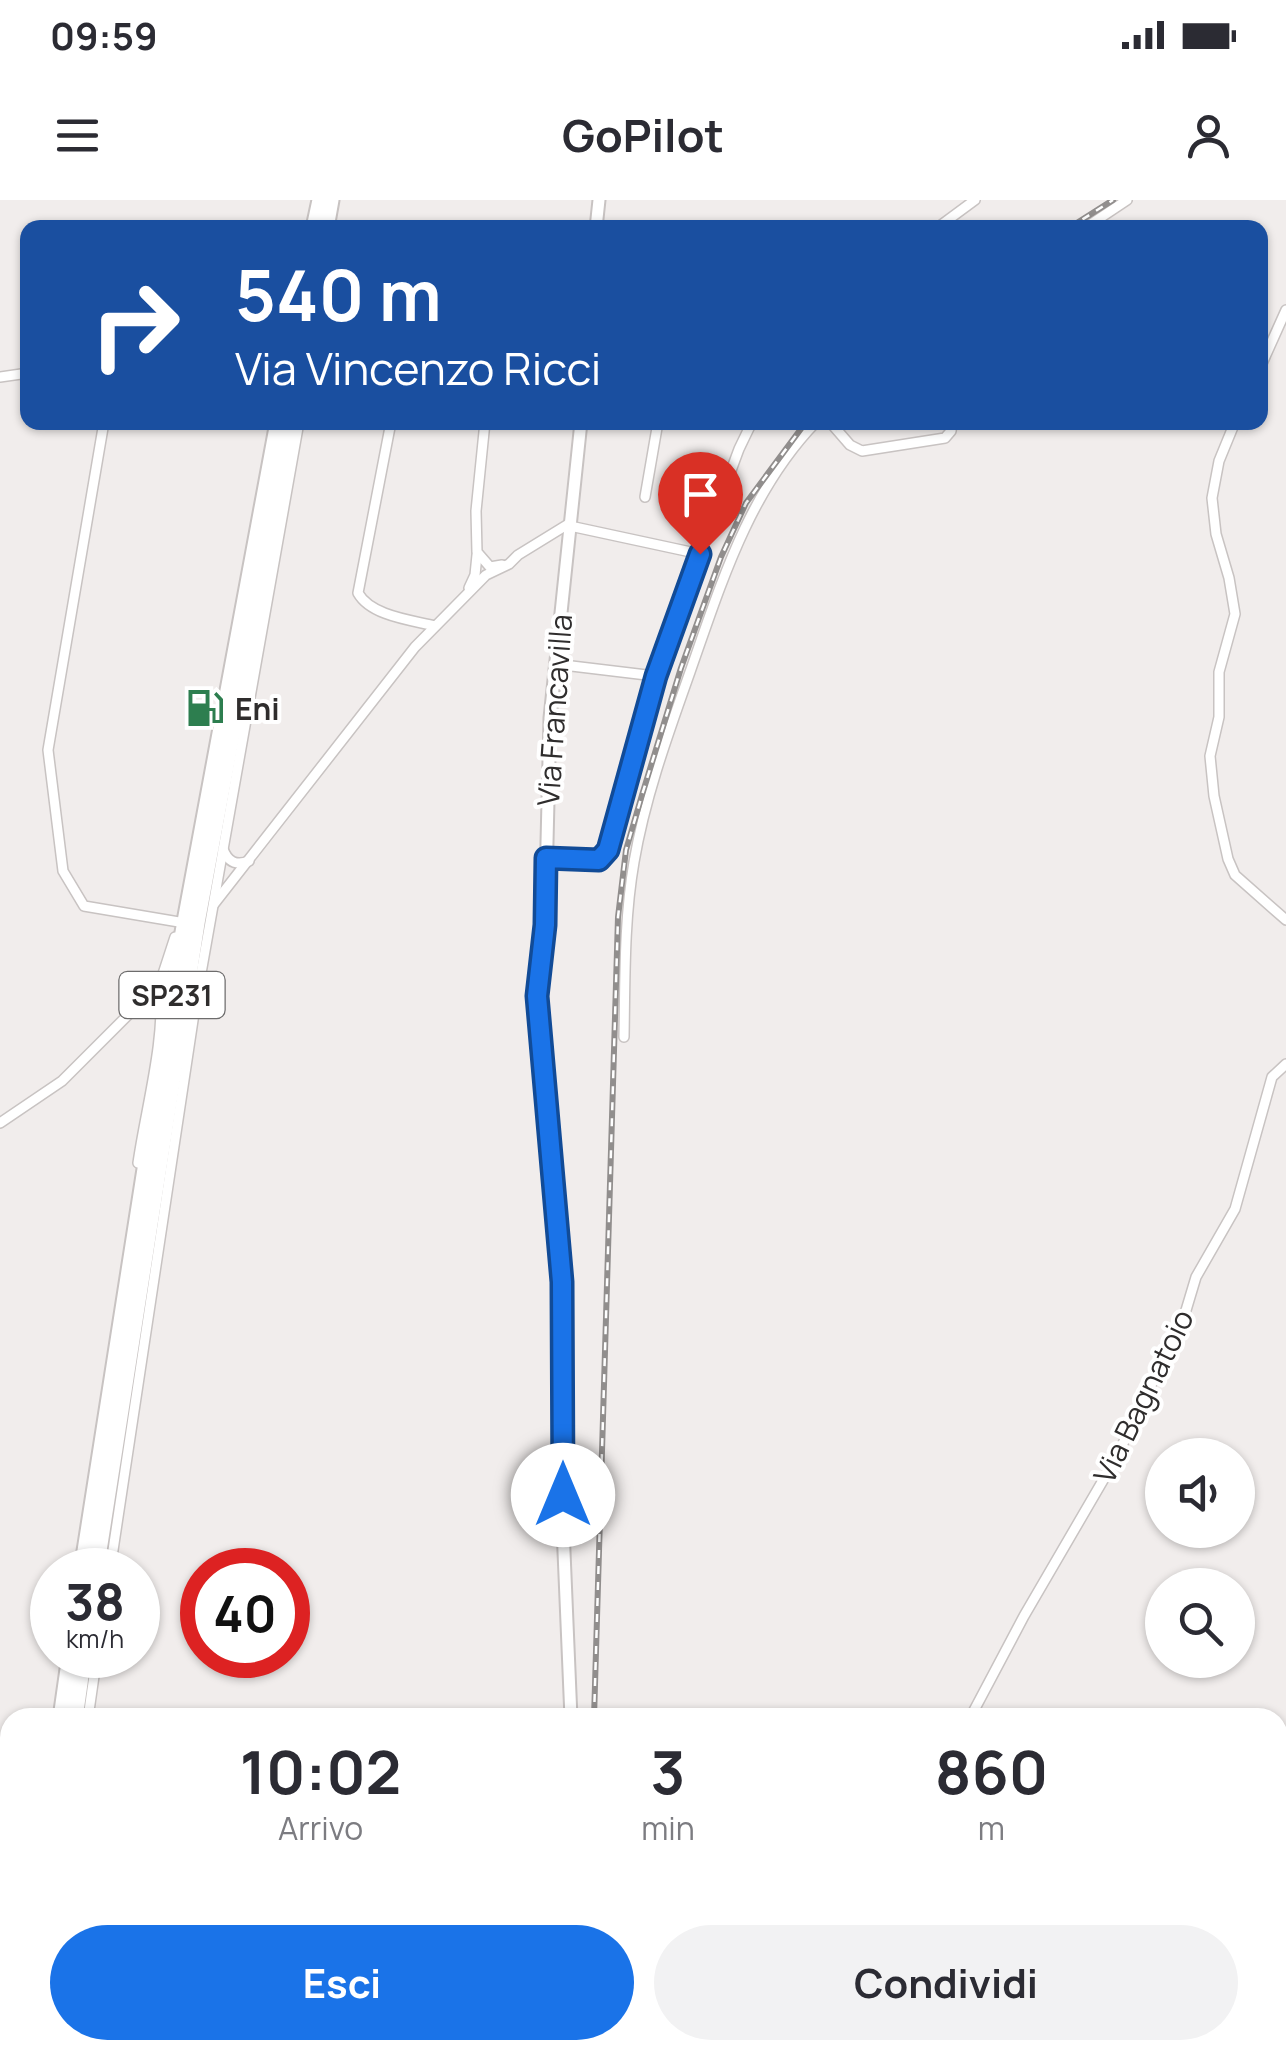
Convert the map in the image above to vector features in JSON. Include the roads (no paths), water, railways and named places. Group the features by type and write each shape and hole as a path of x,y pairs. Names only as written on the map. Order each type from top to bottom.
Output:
{"highway":[{"name":"SP231","path":"84,1548 194,866 276,430"},
{"name":"SP231","path":"99,1548 194,942 289,430"},
{"path":"59,1708 64,1678"},
{"path":"76,1708 81,1678"}],"street":[{"path":"949,220 975,200"},
{"path":"1097,220 1127,200"},
{"path":"1268,350 1286,310"},
{"path":"103,430 48,750 63,871 84,906 179,922"},
{"name":"SP231","path":"113,1548 194,1007 298,430"},
{"path":"389,430 358,593 374,609 435,626"},
{"path":"465,596 475,576 476,511 484,430"},
{"name":"Via Francavilla","path":"571,1708 563,1528 562,1282 537,996 545,925 548,751 580,430"},
{"path":"646,497 657,430"},
{"path":"546,858 604,857 656,676 749,430"},
{"path":"624,1036 633,866 663,747 739,538 772,478 810,430"},
{"path":"837,430 862,452 945,438 951,430"},
{"path":"1231,430 1219,461 1212,498 1234,614 1220,672 1219,716 1210,756 1214,796 1235,875 1286,920"},
{"path":"214,905 361,715 435,626 486,575 570,525 700,554"},
{"path":"477,552 490,566 509,564"},
{"path":"555,664 656,676"},
{"path":"223,848 232,862 252,860"},
{"path":"83,1548 158,1036 160,983 194,866"},
{"path":"0,1123 62,1080 160,983"},
{"name":"Via Bagnatoio","path":"975,1708 1116,1458 1178,1337 1196,1277 1235,1208 1272,1077 1286,1064"},
{"path":"90,1708 94,1678"}],"railway":[{"path":"1082,220 1113,200"},
{"path":"594,1708 618,917 626,850 681,668 721,557 746,503 800,430"}],"place":[{"name":"Eni","path":"205,708"}]}
